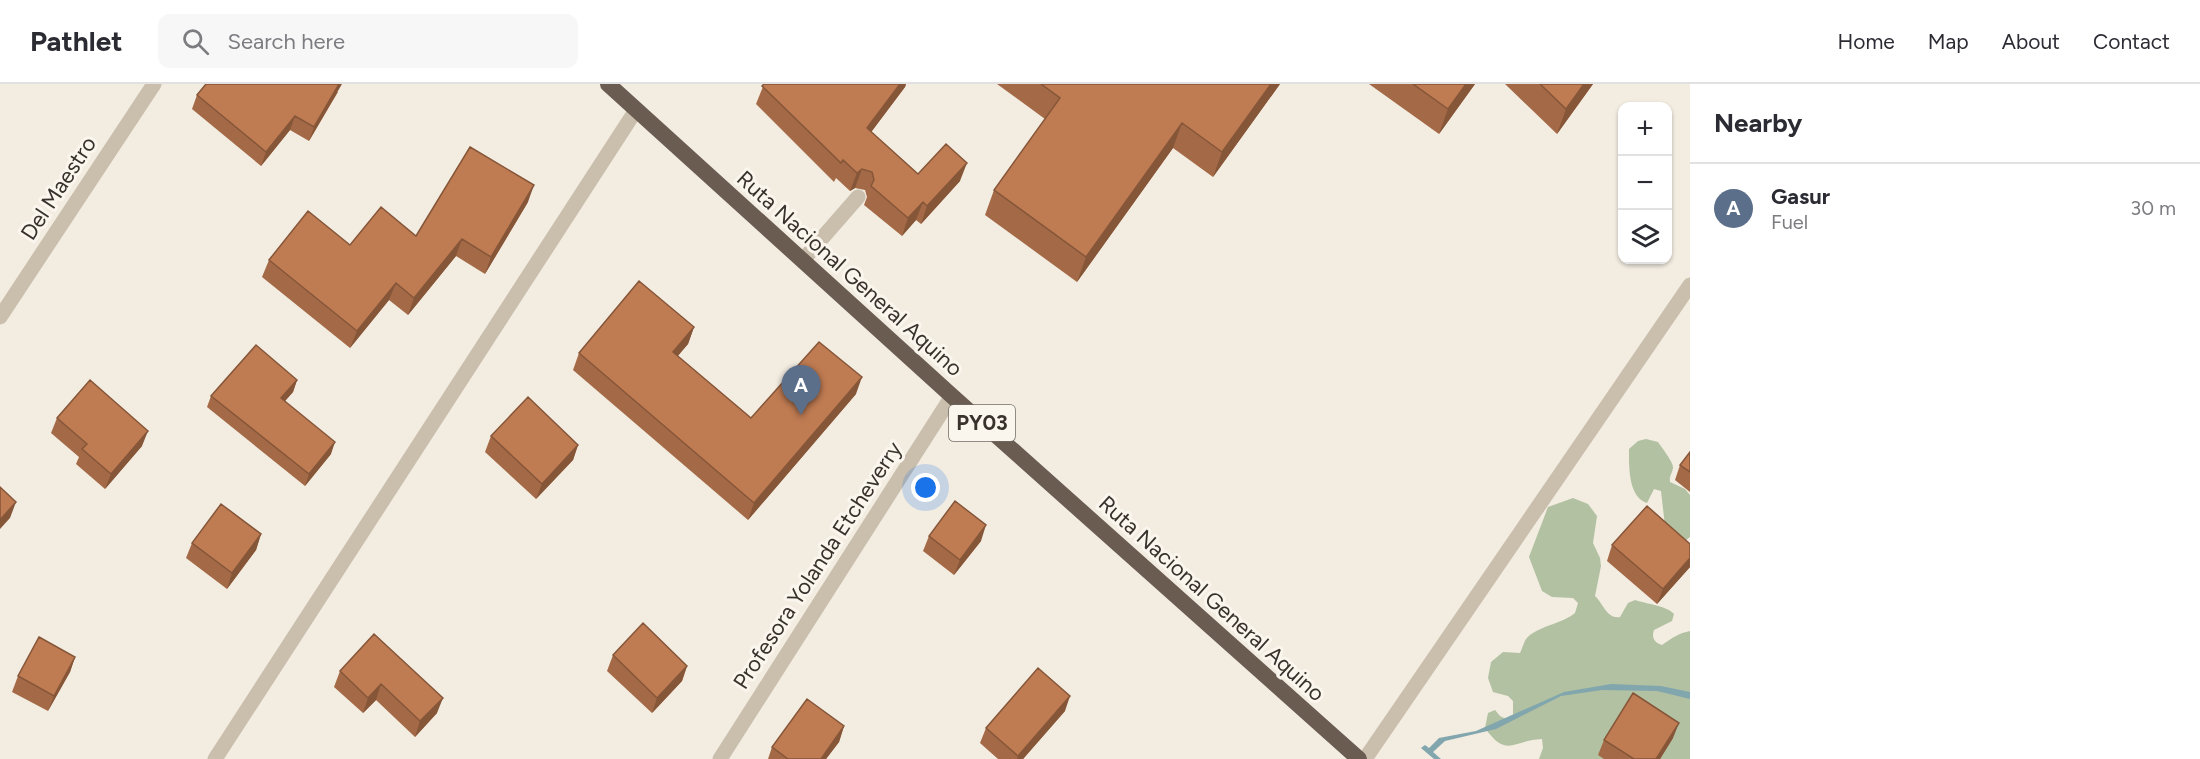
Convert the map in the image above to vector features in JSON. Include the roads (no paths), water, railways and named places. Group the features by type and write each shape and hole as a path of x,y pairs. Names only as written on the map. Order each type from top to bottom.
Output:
{"highway":[{"name":"Ruta Nacional General Aquino","path":"608,84 952,396 1359,759"}],"street":[{"name":"Del Maestro","path":"0,317 154,84"},
{"path":"215,759 636,110"},
{"path":"802,260 858,197"},
{"path":"1365,759 1690,285"},
{"name":"Profesora Yolanda Etcheverry","path":"720,759 952,396"}],"water":[{"path":"1611,684 1661,686 1690,692 1690,699 1657,691 1602,690 1561,696 1496,729 1445,741 1433,752 1441,759 1434,759 1421,748 1425,745 1429,748 1439,738 1476,731 1564,692"}],"place":[{"name":"Gasur","path":"801,415"}]}
